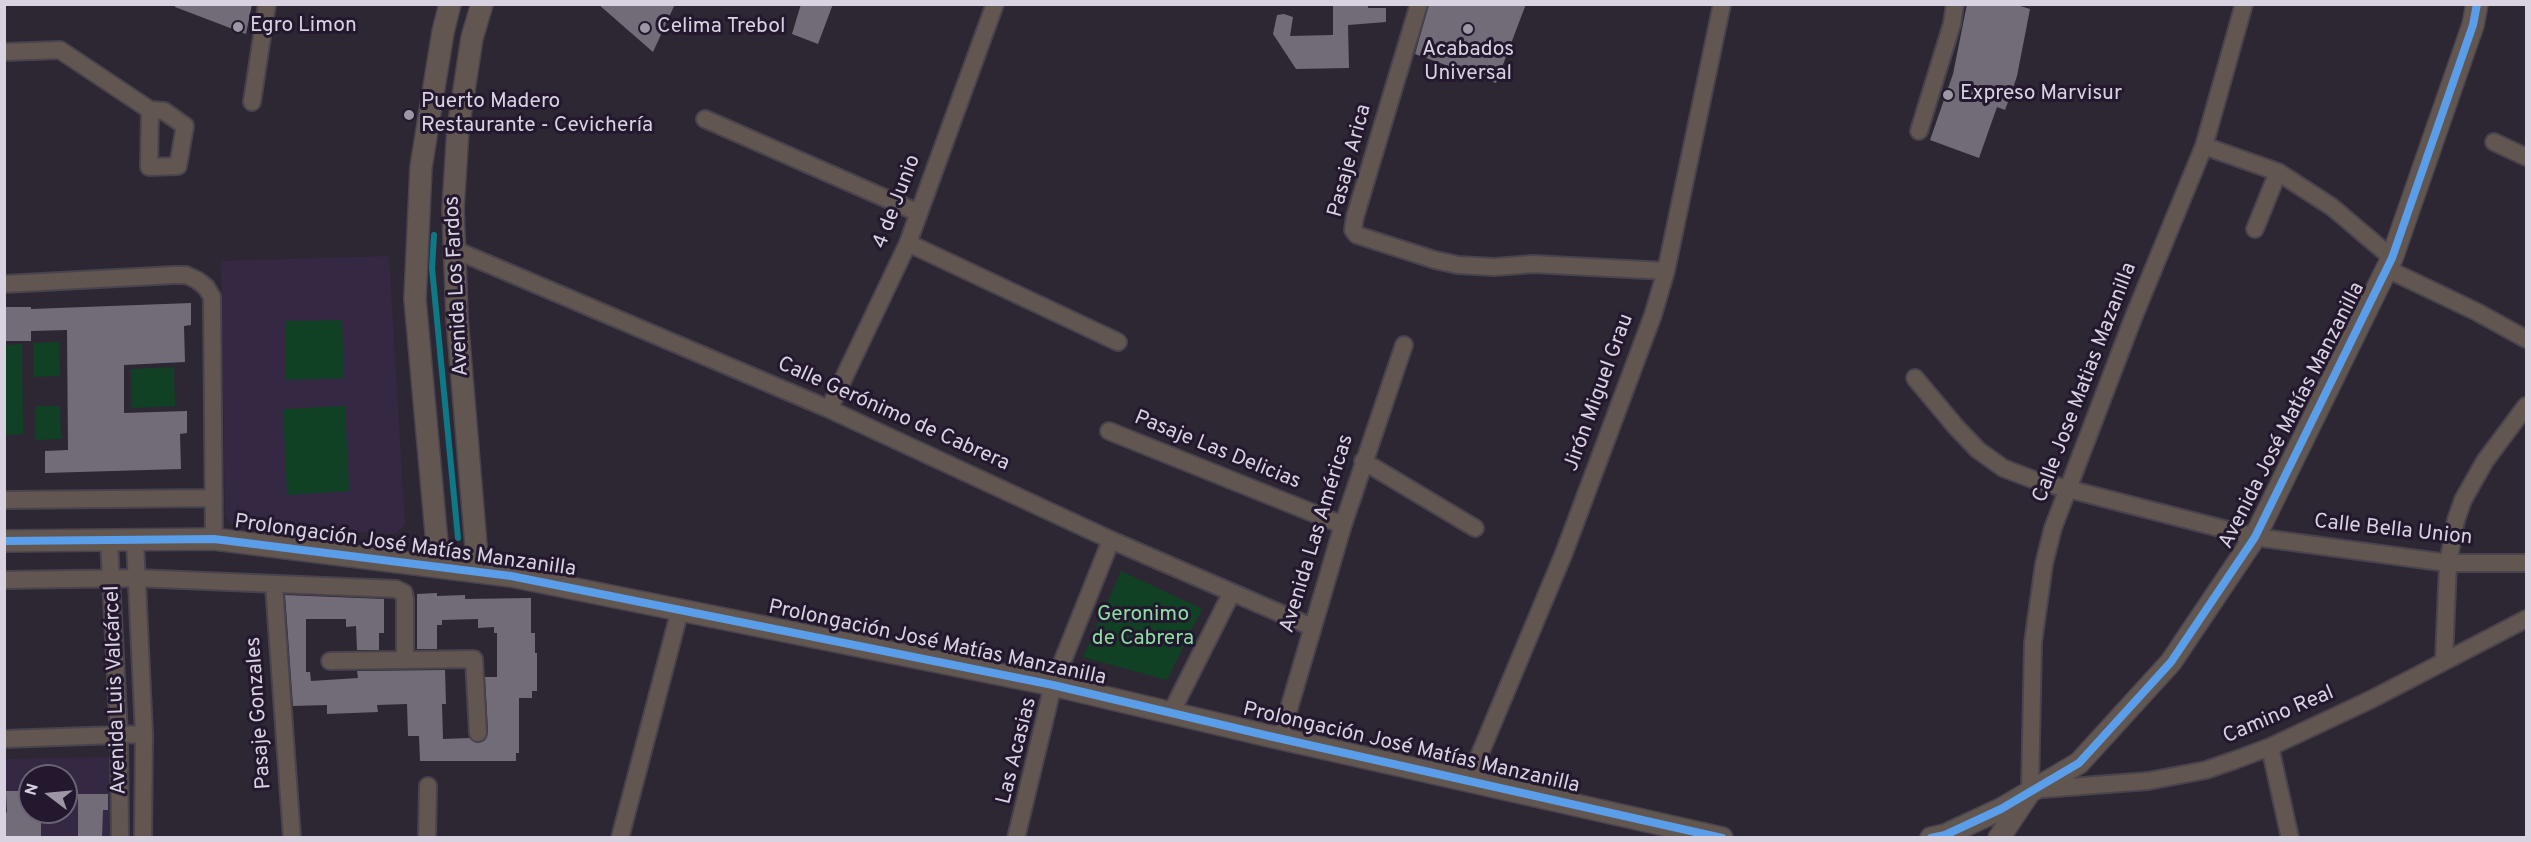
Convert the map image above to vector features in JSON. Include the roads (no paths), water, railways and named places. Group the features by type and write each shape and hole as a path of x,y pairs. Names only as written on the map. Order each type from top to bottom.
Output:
{"street":[{"path":"252,102 267,4"},
{"name":"Avenida Los Fardos","path":"439,566 415,299 421,167 443,32 450,4"},
{"name":"Avenida Los Fardos","path":"478,570 453,249 454,170 472,38 483,4"},
{"name":"4 de Junio","path":"829,409 908,243 995,4"},
{"name":"Pasaje Arica","path":"1419,4 1355,218 1353,230 1357,235 1458,265 1495,267 1533,264 1666,271"},
{"name":"Jirón Miguel Grau","path":"1469,780 1564,553 1650,324 1666,271 1722,4"},
{"path":"1919,131 1952,24 1955,4"},
{"name":"Calle Jose Matias Mazanilla","path":"2030,790 2034,634 2044,564 2053,528 2134,316 2204,146 2244,4"},
{"name":"Avenida José Matías Manzanilla","path":"2030,790 2079,763 2171,662 2256,537 2390,263 2475,15 2487,4"},
{"path":"443,32 472,38"},
{"path":"4,52 60,50 150,110"},
{"path":"705,119 919,213"},
{"path":"2494,142 2526,157"},
{"path":"2204,146 2278,172 2332,207 2390,263 2526,339"},
{"path":"2255,229 2278,172"},
{"path":"908,243 1118,342"},
{"name":"Calle Gerónimo de Cabrera","path":"453,249 829,409 1231,594 1312,627"},
{"path":"4,284 186,275 206,287 212,297 214,539"},
{"name":"Avenida Las Américas","path":"1280,739 1363,461 1404,345"},
{"name":"Calle Bella Union","path":"1915,378 1978,450 2003,468 2068,489 2256,537 2448,563 2526,563"},
{"path":"2444,660 2448,563 2456,520 2470,484 2526,406"},
{"name":"Pasaje Las Delicias","path":"1109,431 1343,525"},
{"path":"1363,461 1475,528"},
{"path":"4,500 214,498"},
{"name":"Prolongación José Matías Manzanilla","path":"4,541 214,539 478,570 565,585 1053,685 1280,739 1722,837"},
{"name":"Las Acasias","path":"1016,837 1053,685 1112,540"},
{"name":"Avenida Luis Valcárcel","path":"109,541 119,735 120,837"},
{"name":"Avenida Luis Valcárcel","path":"135,541 144,734 143,837"},
{"path":"4,580 136,578 396,589 404,593 405,660"},
{"name":"Pasaje Gonzales","path":"274,585 292,837"},
{"path":"1171,713 1231,594"},
{"path":"620,837 680,610"},
{"name":"Camino Real","path":"2030,790 2148,781 2206,770 2270,747 2372,699 2444,660 2526,620"},
{"path":"330,661 474,659 478,733"},
{"path":"4,739 144,734"},
{"path":"2270,747 2290,837"},
{"path":"427,837 428,786"},
{"path":"1930,837 1945,835 1986,816 2030,790"},
{"path":"1999,837 2030,790"}],"waterway":[{"path":"434,235 432,268 458,538"}],"place":[{"name":"Egro Limon","path":"238,27"},
{"name":"Celima Trebol","path":"645,28"},
{"name":"Acabados Universal","path":"1468,29"},
{"name":"Expreso Marvisur","path":"1948,95"},
{"name":"Puerto Madero Restaurante - Cevichería","path":"409,115"}],"park label":[{"name":"Geronimo de Cabrera","path":"1143,628"}]}
